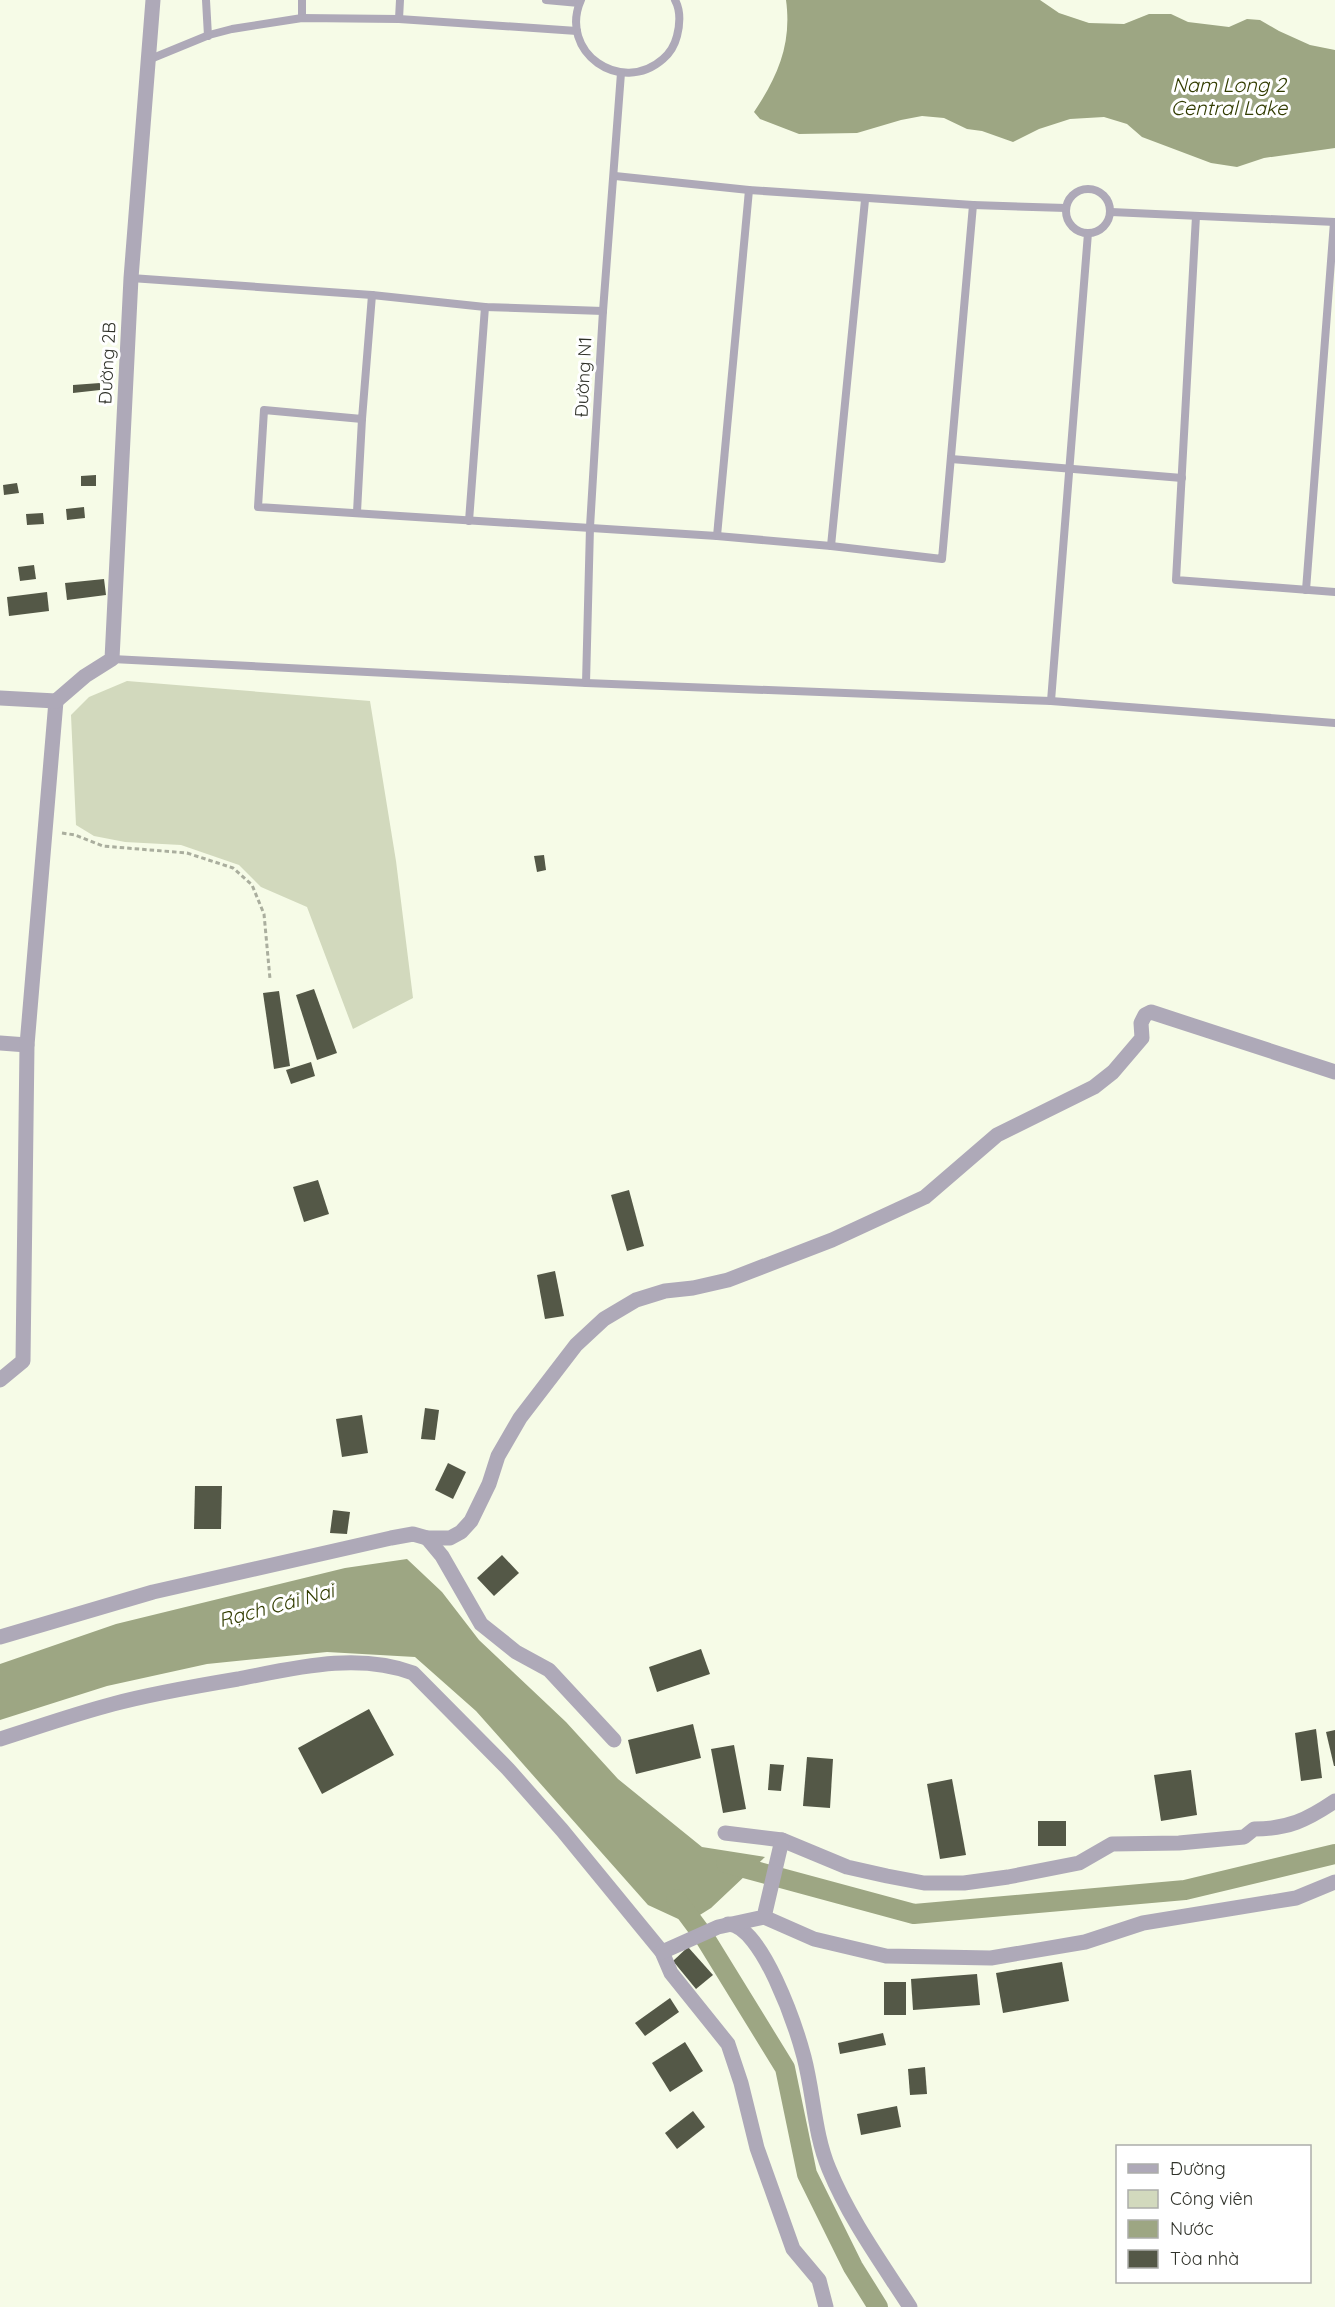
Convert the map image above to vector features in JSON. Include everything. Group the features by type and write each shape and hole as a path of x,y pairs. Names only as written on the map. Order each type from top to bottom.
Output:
{"street":[{"name":"Đường 2B","path":"112,659 131,278 153,0"},
{"path":"0,698 56,701 85,676 112,659"},
{"path":"0,1380 23,1360 27,1045 56,701"},
{"path":"0,1636 153,1592 391,1538 413,1534 427,1538 450,1538 461,1532 471,1521 489,1484 498,1456 520,1418 576,1345 604,1319 636,1300 665,1291 693,1288 728,1280 832,1240 925,1197 997,1136 1094,1087 1113,1072 1142,1038 1142,1023 1145,1015 1151,1012 1335,1072"},
{"path":"0,1043 27,1045"},
{"path":"427,1538 442,1556 481,1624 516,1652 549,1670 614,1740"},
{"path":"0,1739 112,1704 188,1686 310,1665 333,1663 393,1666 413,1673 508,1769 562,1830 662,1952 671,1973 728,2044 741,2083 757,2148 785,2228 794,2250 819,2280 826,2307"},
{"path":"725,1833 781,1844 847,1867 924,1883 964,1883 1078,1863 1112,1844 1244,1837 1254,1829 1275,1829 1311,1818 1335,1801"},
{"path":"764,1911 781,1844"},
{"path":"662,1952 764,1911 814,1939 886,1956 991,1958 1085,1942 1143,1923 1296,1898 1335,1882"},
{"path":"723,1926 736,1924 747,1932 765,1957 794,2023 805,2059 821,2148 829,2170 851,2215 910,2307"}],"lane":[{"path":"206,0 208,36"},
{"path":"302,0 302,18"},
{"path":"399,19 400,0"},
{"path":"546,0 580,1 576,17 577,31 582,46 592,59 606,69 621,73 639,72 655,66 668,54 677,39 680,22 675,0"},
{"path":"148,60 232,29 302,18 399,19 577,31"},
{"name":"Đường N1","path":"586,683 591,527 603,311 621,73"},
{"path":"615,176 865,200 1066,208"},
{"path":"1094,189 1107,198 1111,212 1106,225 1088,234 1071,226 1066,208 1073,194 1080,190 1094,189"},
{"path":"717,536 749,190"},
{"path":"831,546 865,200"},
{"path":"362,419 264,410 258,507 717,536 942,559 973,206"},
{"path":"1111,212 1334,222 1306,590"},
{"path":"1196,216 1176,580 1335,592"},
{"path":"1052,701 1088,234"},
{"path":"131,278 372,295 485,307 603,311"},
{"path":"357,512 372,295"},
{"path":"469,520 485,307"},
{"path":"951,459 1182,478"},
{"path":"112,659 586,683 1052,701 1335,723"}],"path":[{"path":"45,832 75,835 103,846 188,853 233,868 252,885 264,914 270,979"}],"green space":[{"path":"127,681 370,701 396,861 413,998 353,1029 307,907 261,887 239,865 181,845 125,842 94,836 76,825 71,715 89,697"}],"water":[{"name":"Nam Long 2 Central Lake","path":"786,0 1040,0 1059,13 1089,23 1124,24 1149,14 1171,14 1188,22 1229,27 1247,19 1260,20 1310,45 1335,50 1335,148 1264,158 1237,167 1211,163 1142,137 1127,124 1104,117 1070,119 1039,129 1013,142 982,131 967,129 944,118 922,116 857,133 799,134 760,119 754,112 770,86 785,45"},
{"name":"Rạch Cái Nai","path":"407,1559 442,1592 479,1640 566,1722 618,1779 702,1847 765,1857 711,1908 687,1923 648,1905 476,1711 415,1657 327,1652 207,1664 107,1686 0,1720 0,1664 116,1624 345,1568"}],"building":[{"path":"100,383 100,390 73,393 73,385"},
{"path":"96,475 96,486 81,486 81,476"},
{"path":"17,483 19,493 4,495 3,485"},
{"path":"84,507 85,518 67,520 66,509"},
{"path":"43,513 44,524 27,525 26,514"},
{"path":"34,565 36,579 20,581 18,567"},
{"path":"104,579 106,595 67,600 65,583"},
{"path":"47,592 49,611 9,616 7,597"},
{"path":"544,855 546,870 537,872 534,856"},
{"path":"314,989 337,1053 317,1060 296,995"},
{"path":"279,991 290,1066 274,1069 263,993"},
{"path":"311,1062 315,1076 291,1084 286,1070"},
{"path":"318,1180 329,1214 304,1222 293,1187"},
{"path":"629,1190 644,1246 627,1251 611,1195"},
{"path":"555,1271 564,1316 545,1319 537,1275"},
{"path":"425,1408 439,1410 435,1440 421,1439"},
{"path":"362,1415 368,1453 342,1457 336,1419"},
{"path":"448,1463 466,1472 453,1499 435,1490"},
{"path":"195,1486 222,1486 221,1529 194,1529"},
{"path":"333,1510 350,1512 347,1534 330,1533"},
{"path":"502,1555 519,1573 494,1596 477,1578"},
{"path":"701,1649 710,1674 657,1692 649,1667"},
{"path":"369,1709 394,1755 322,1794 298,1748"},
{"path":"693,1724 701,1758 636,1774 628,1740"},
{"path":"1316,1729 1322,1778 1301,1781 1295,1733"},
{"path":"1335,1730 1335,1766 1334,1766 1326,1732"},
{"path":"734,1745 746,1809 723,1813 711,1749"},
{"path":"807,1757 833,1759 830,1808 803,1806"},
{"path":"770,1764 784,1765 781,1791 768,1790"},
{"path":"1191,1770 1197,1815 1161,1821 1154,1775"},
{"path":"952,1779 966,1855 940,1859 927,1784"},
{"path":"1038,1821 1066,1821 1066,1846 1038,1846"},
{"path":"688,1947 713,1975 696,1989 673,1961"},
{"path":"1062,1962 1069,2001 1003,2013 996,1973"},
{"path":"977,1974 980,2005 913,2010 911,1979"},
{"path":"884,1982 906,1982 906,2015 884,2015"},
{"path":"670,1998 679,2012 645,2036 635,2023"},
{"path":"883,2033 886,2045 840,2054 838,2043"},
{"path":"685,2042 703,2071 670,2092 652,2063"},
{"path":"925,2067 927,2094 910,2095 908,2069"},
{"path":"897,2106 901,2127 861,2135 857,2114"},
{"path":"693,2111 705,2127 677,2149 665,2133"}],"waterway":[{"path":"726,1863 914,1914 1185,1890 1335,1854"},
{"path":"676,1899 705,1938 785,2068 807,2174 853,2267 878,2307"}]}
